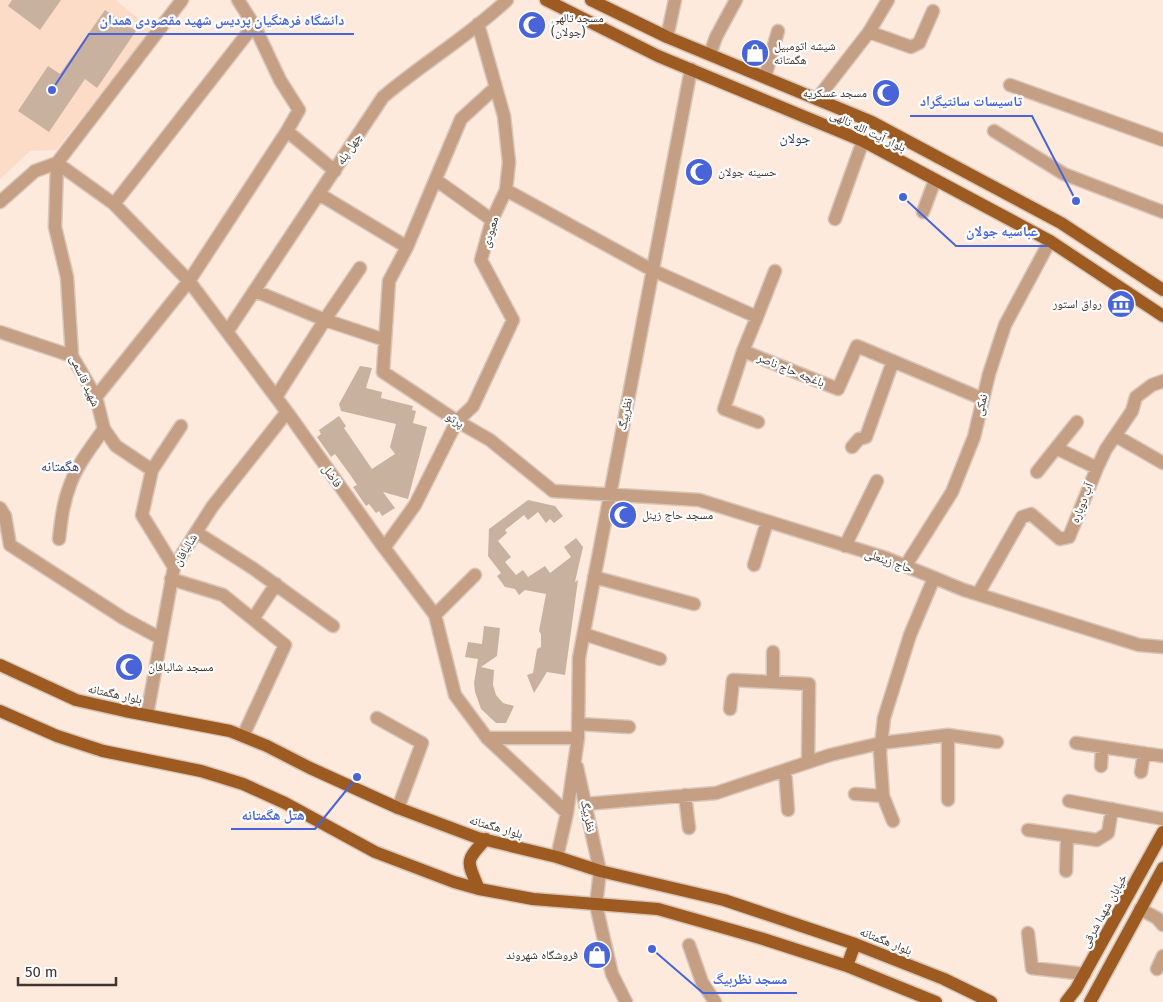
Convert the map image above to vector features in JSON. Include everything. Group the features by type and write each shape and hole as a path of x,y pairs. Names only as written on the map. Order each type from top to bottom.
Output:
{"main road":[{"name":"بلوار آیت الله تالهی","path":"546,0 658,56 863,141 1050,241 1163,316"},
{"name":"بلوار آیت الله تالهی","path":"591,0 667,36 872,122 1061,223 1163,290"},
{"path":"863,141 872,122"},
{"name":"بلوار هگمتانه","path":"0,665 76,700 230,731 398,808 486,839 557,857 600,871 724,900 855,944 944,980 991,1002"},
{"path":"0,711 57,736 94,748 201,771 243,784 284,803 375,852 454,882 479,889 532,899 658,909 760,938 847,966 936,1002"},
{"name":"خیابان شهدا شرقی","path":"1066,1002 1085,974 1163,832"},
{"path":"479,889 469,865 471,854 486,839"},
{"path":"1091,1001 1163,868"},
{"path":"847,966 855,944"}],"street":[{"path":"0,202 34,171 57,163 182,0"},
{"path":"96,397 189,281 299,110 280,80 254,25 238,0"},
{"name":"چهل پله","path":"228,332 383,97 507,0"},
{"path":"667,36 674,0"},
{"path":"710,54 716,37 736,0"},
{"path":"817,99 869,32 888,0"},
{"path":"869,32 911,47 919,44 933,11"},
{"name":"معبودی","path":"456,421 473,406 513,320 482,260 492,220 506,190 508,162 504,116 478,24"},
{"path":"114,204 254,25"},
{"path":"765,77 778,31"},
{"name":"نظربیگ","path":"557,857 567,814 578,738 579,658 691,69"},
{"path":"1010,85 1163,140"},
{"path":"319,194 407,247 462,119 496,87"},
{"path":"287,131 335,171"},
{"path":"994,131 1064,174 1163,212"},
{"path":"835,219 863,141"},
{"name":"فاضل","path":"57,163 114,204 189,281 435,615 455,695 487,738 567,814"},
{"name":"شهید قاسمی","path":"57,163 55,227 67,277 72,356 96,397 104,428 116,446 152,470"},
{"path":"436,180 492,220"},
{"path":"923,212 935,180"},
{"path":"506,190 652,270 757,317"},
{"name":"نمکی","path":"906,566 952,492 974,437 989,374 1006,325 1050,241"},
{"name":"پرتو","path":"407,247 389,281 382,372 456,421 490,440 553,491 610,495"},
{"path":"276,397 360,268"},
{"name":"باغچه حاج ناصر","path":"775,272 743,351 838,389 857,346 983,399"},
{"path":"255,291 325,320 385,340"},
{"path":"0,332 72,356"},
{"path":"743,351 724,409 758,422"},
{"path":"852,447 859,439 866,438 894,362"},
{"name":"آب دوباره","path":"978,594 1022,518 1031,514 1060,539 1069,537 1106,449 1132,411 1136,397 1152,385 1163,382"},
{"name":"شالبافان","path":"147,715 173,573 212,507 287,412"},
{"path":"384,548 414,505 456,421"},
{"path":"1037,472 1078,422"},
{"path":"181,426 152,470 142,516 173,573 223,595 285,645 243,736"},
{"path":"59,539 62,510 70,484 104,428"},
{"path":"1116,436 1163,463"},
{"path":"1056,448 1097,468"},
{"path":"845,546 877,481"},
{"name":"حاج زینعلی","path":"610,495 698,500 906,566 978,594 1139,645 1163,648"},
{"path":"0,508 5,516 10,545 123,618 160,638"},
{"path":"754,565 767,522"},
{"path":"196,532 276,584 333,626"},
{"path":"435,615 475,575"},
{"path":"594,577 694,604"},
{"path":"893,821 883,796 880,752 884,718 910,635 934,578"},
{"path":"253,619 276,584"},
{"path":"584,634 660,659"},
{"path":"773,652 773,682"},
{"path":"730,709 732,680 809,684 808,762"},
{"path":"377,718 422,743 398,808"},
{"path":"578,724 628,727"},
{"path":"948,734 948,800"},
{"path":"585,804 716,793 808,762 881,743 948,734 997,742"},
{"path":"487,738 578,738"},
{"path":"1076,743 1163,756"},
{"path":"1101,766 1102,747"},
{"path":"1141,772 1144,753"},
{"name":"نظربیگ","path":"575,760 600,871 596,905 612,974 626,1002"},
{"path":"785,770 788,810"},
{"path":"855,794 883,796"},
{"path":"685,795 689,828"},
{"path":"1069,801 1163,819"},
{"path":"1028,830 1097,840 1108,833 1112,809"},
{"path":"1066,836 1066,871"},
{"path":"1140,909 1157,918 1163,925"},
{"path":"1028,933 1032,968 1085,974"},
{"path":"689,945 702,982 715,1002"},
{"path":"1157,969 1163,956"}],"shaded area":[{"path":"0,0 116,0 151,30 56,150 30,151 0,179"}],"building":[{"path":"12,0 61,0 40,30 8,6"},
{"path":"105,10 136,31 97,88 85,79 49,132 18,111 48,66 60,74"},
{"path":"360,366 372,368 366,388 382,392 381,398 413,406 412,410 416,411 413,423 427,427 408,499 383,492 395,508 382,516 379,511 376,513 369,504 366,506 353,487 357,485 351,476 335,454 331,457 317,437 321,434 319,430 339,416 346,426 344,428 372,469 395,454 390,447 396,424 341,411 339,404"},
{"path":"528,500 555,506 563,516 554,523 550,519 546,523 538,512 528,520 524,515 505,530 507,533 498,541 511,557 505,562 516,575 523,570 528,577 545,566 550,573 571,557 564,547 576,538 583,547 575,582 578,580 565,675 547,672 534,693 527,675 533,673 537,649 541,647 541,634 539,631 546,594 525,590 519,595 515,589 505,587 497,576 501,573 488,556 489,529"},
{"path":"484,626 500,628 497,656 481,667 494,670 493,685 496,695 503,703 514,706 506,723 496,723 481,709 474,683 478,659 465,657 468,642 482,644"}],"place":[{"name":"مسجد تالهی (جولان)","path":"532,25"},
{"name":"شیشه اتومبیل هگمتانه","path":"755,53"},
{"name":"دانشگاه فرهنگیان پردیس شهید مقصودی همدان","path":"52,90"},
{"name":"مسجد عسکریه","path":"886,93"},
{"name":"حسینه جولان","path":"699,172"},
{"name":"عباسیه جولان","path":"903,197"},
{"name":"تاسیسات سانتیگراد","path":"1076,201"},
{"name":"رواق استور","path":"1121,304"},
{"name":"مسجد حاج زینل","path":"623,515"},
{"name":"مسجد شالبافان","path":"129,667"},
{"name":"هتل هگمتانه","path":"357,777"},
{"name":"مسجد نظربیگ","path":"652,949"},
{"name":"فروشگاه شهروند","path":"597,955"}],"district":[{"name":"جولان","path":"795,138"},
{"name":"هگمتانه","path":"60,466"}]}
